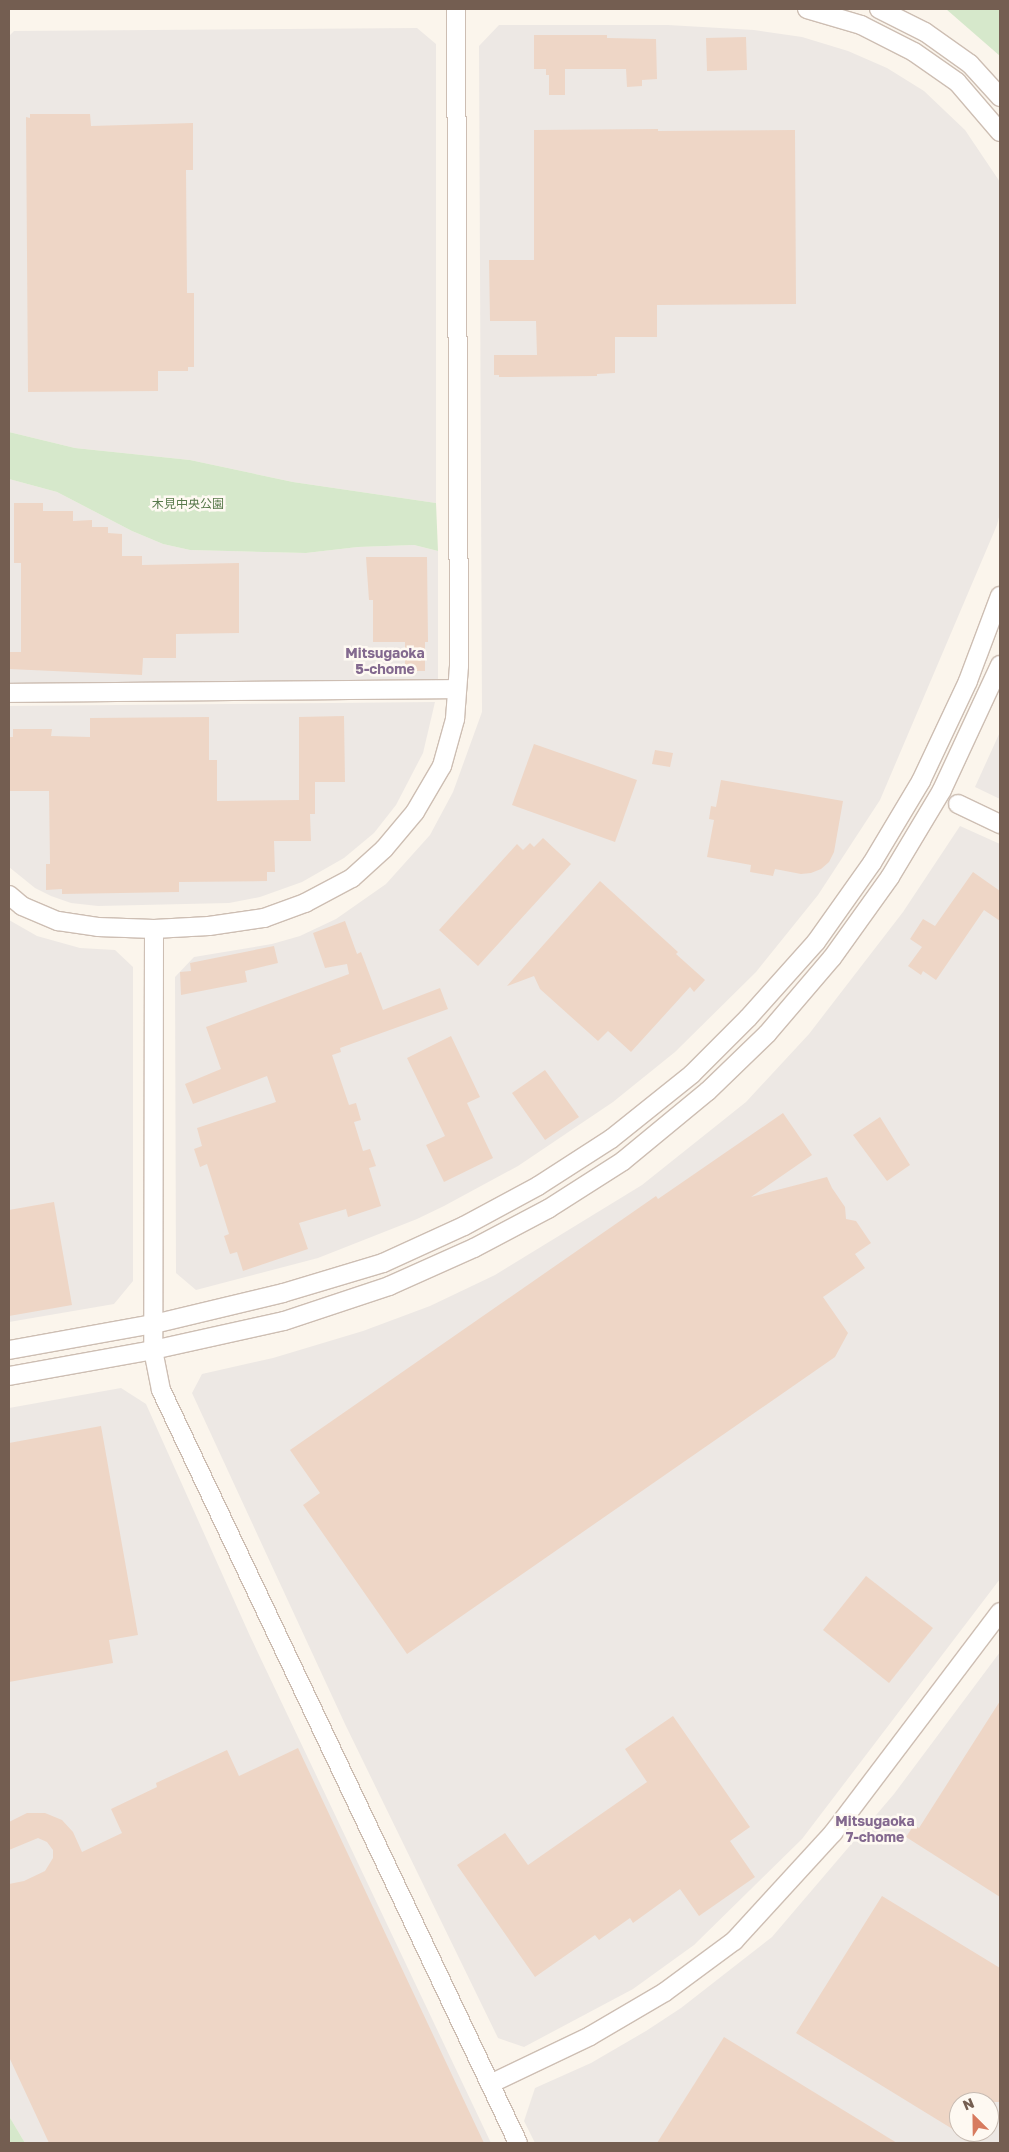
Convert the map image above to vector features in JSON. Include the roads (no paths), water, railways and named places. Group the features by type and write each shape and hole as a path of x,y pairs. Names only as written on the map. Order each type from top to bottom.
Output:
{"street":[{"path":"9,895 22,906 58,921 98,927 154,929 209,926 264,918 305,903 352,878 384,849 415,812 442,766 455,719 457,689 456,9"},
{"path":"806,9 861,25 914,52 957,82 1000,132"},
{"path":"879,9 933,37 970,64 1000,97"},
{"path":"9,1350 154,1324 283,1293 383,1263 464,1226 538,1186 611,1139 692,1074 748,1018 816,942 872,863 921,781 968,680 1000,596"},
{"path":"9,1376 154,1350 284,1321 389,1286 474,1248 548,1209 623,1161 715,1085 767,1034 832,958 890,877 942,790 1000,665"},
{"path":"9,693 457,689"},
{"path":"958,804 1000,824"},
{"path":"154,929 154,1350 161,1390 518,2143"},
{"path":"490,2084 590,2036 665,1992 734,1941 833,1833 1000,1612"}],"district":[{"name":"Mitsugaoka 5-chome","path":"385,662"},
{"name":"Mitsugaoka 7-chome","path":"875,1829"}],"park label":[{"name":"木見中央公園","path":"188,504"}]}
